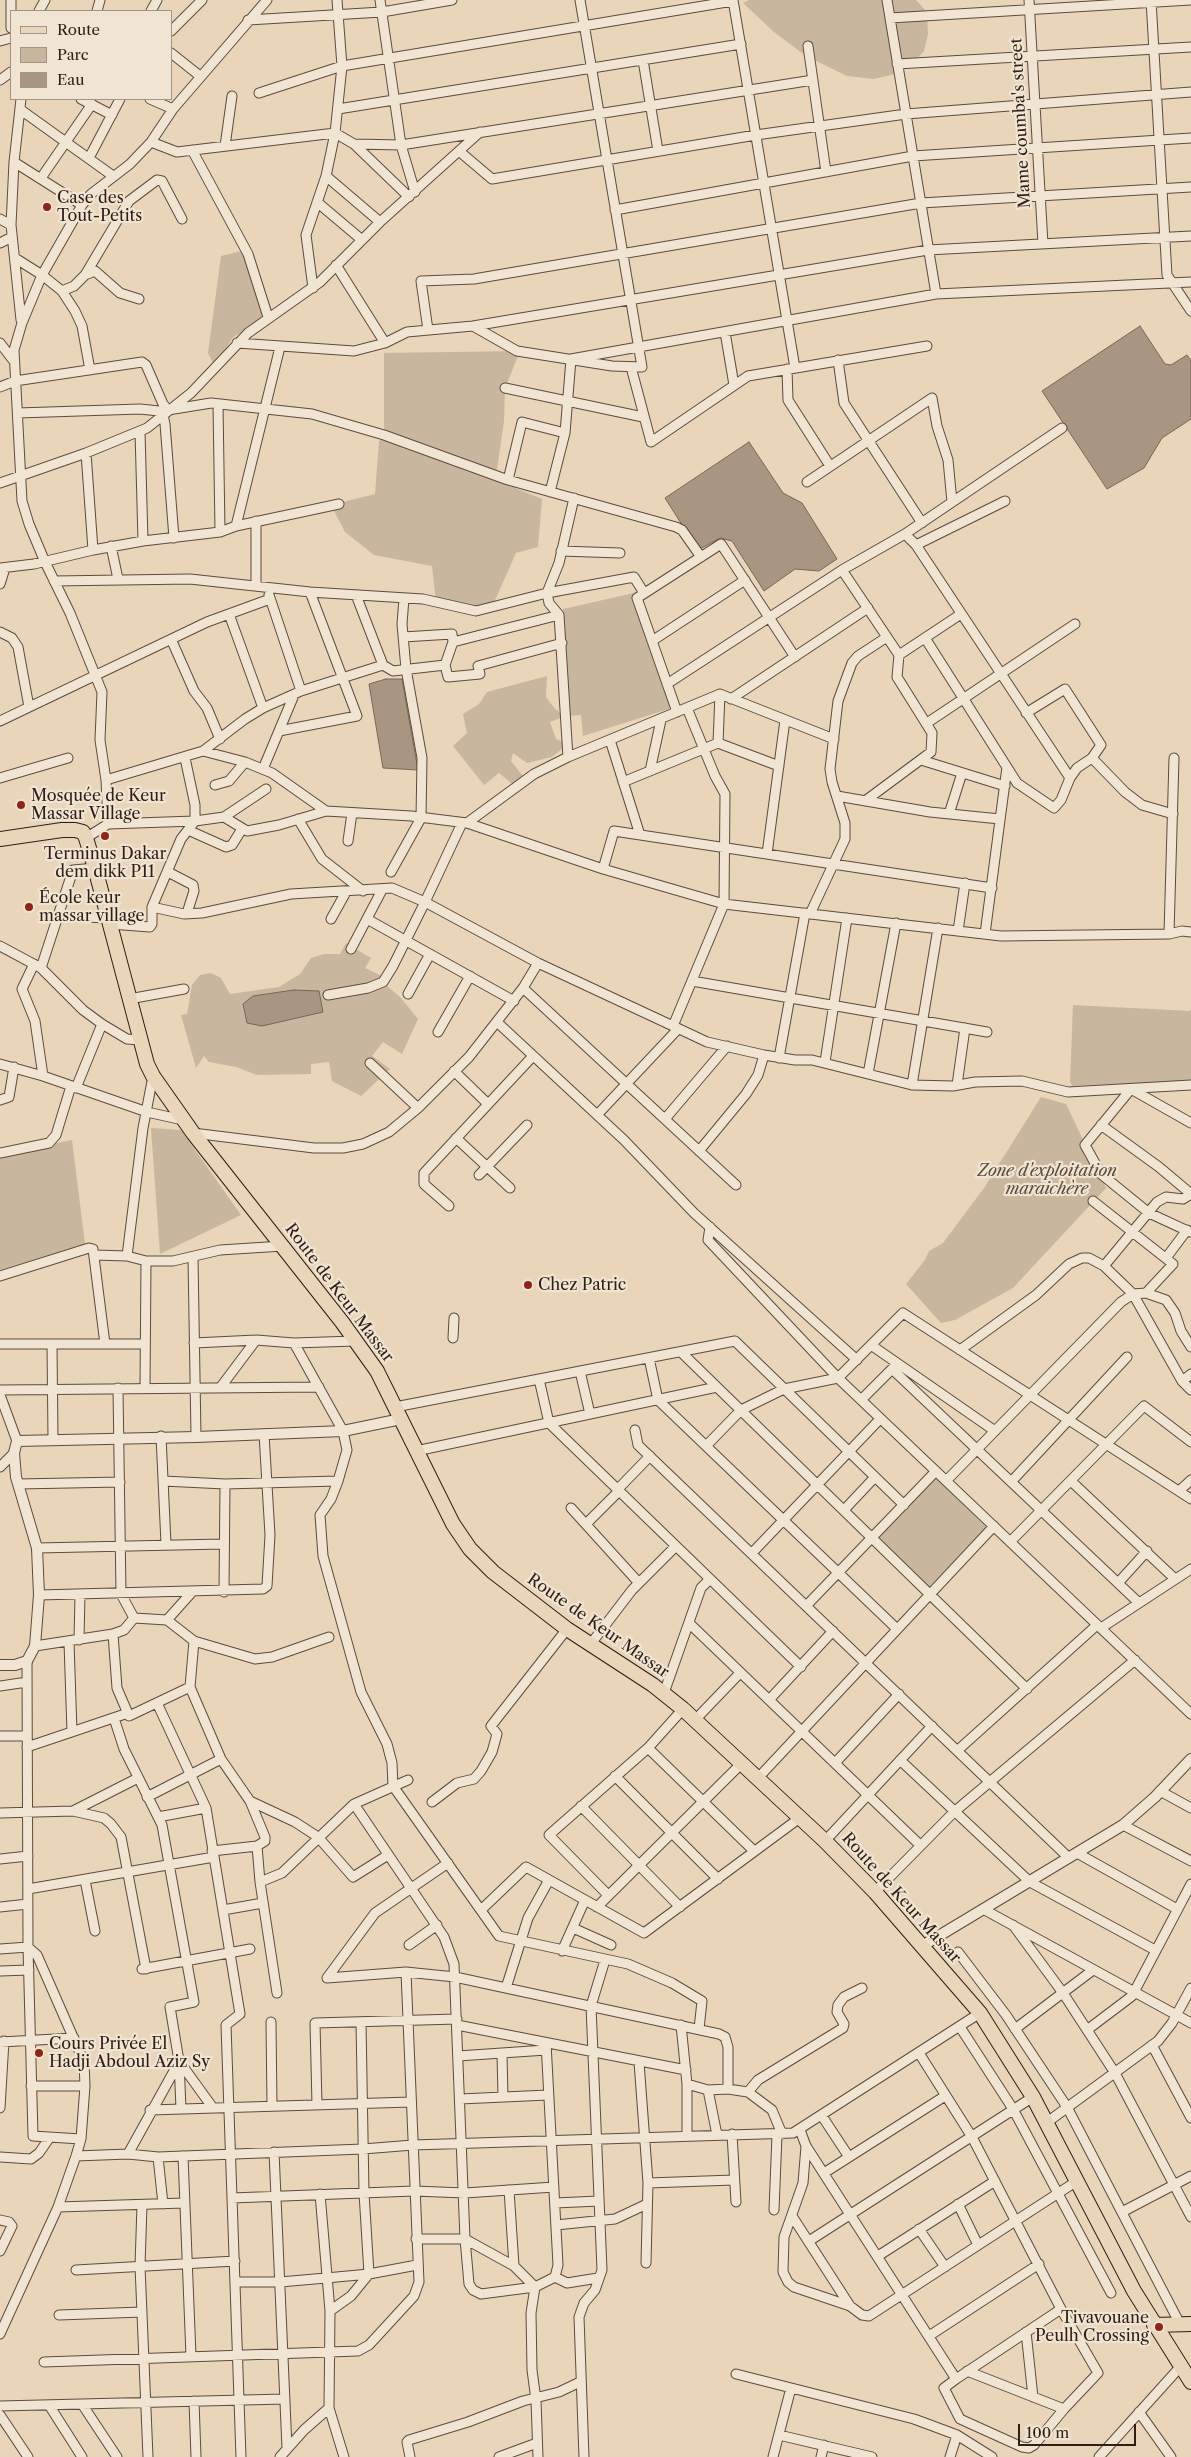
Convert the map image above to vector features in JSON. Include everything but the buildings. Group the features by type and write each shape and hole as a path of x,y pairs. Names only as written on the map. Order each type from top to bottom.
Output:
{"main road":[{"path":"0,839 74,830 82,832 86,838"},
{"name":"Route de Keur Massar","path":"86,838 140,1040 153,1076 183,1120 283,1246 377,1372 453,1524 470,1549 493,1572 567,1630 664,1693 683,1709 825,1841 874,1892 980,2013 1033,2097 1154,2325 1191,2382"},
{"path":"1154,2325 1186,2324"}],"street":[{"path":"172,30 202,0"},
{"path":"108,824 106,780 100,740 103,697 70,612 45,562 25,512 19,476 18,412 13,360 22,322 42,275 82,205 91,194 130,164 152,142 173,109 267,0"},
{"path":"313,288 306,236 326,176 335,133 342,66 337,0"},
{"path":"380,0 401,145 412,195"},
{"path":"248,20 382,12 421,3 452,0"},
{"path":"473,326 516,350 612,366 642,367 580,0"},
{"path":"887,0 936,294"},
{"path":"890,18 1029,5 1191,0"},
{"path":"259,93 342,66 733,1 787,321 791,368 788,400 830,466"},
{"path":"1151,1 1167,276 1191,311"},
{"name":"Mame coumba's street","path":"1029,5 1043,244"},
{"path":"338,109 740,44"},
{"path":"808,46 826,172"},
{"path":"897,64 1191,47"},
{"path":"172,54 200,76"},
{"path":"643,60 658,152"},
{"path":"354,144 401,145 812,80"},
{"path":"459,151 492,179 756,135 906,114 1191,92"},
{"path":"224,146 232,96"},
{"path":"21,100 14,162 12,238 22,322"},
{"path":"83,100 112,115"},
{"path":"88,158 120,100"},
{"path":"152,100 173,109"},
{"path":"41,178 92,104"},
{"path":"21,110 113,176"},
{"path":"0,483 140,432 163,414 173,409 191,393 237,343 268,317 313,288 380,222 480,132"},
{"path":"152,142 177,152 335,133 354,144 412,195"},
{"path":"616,210 913,156 1191,138"},
{"path":"192,150 248,254 268,317"},
{"path":"14,162 82,205"},
{"path":"326,176 380,222"},
{"path":"62,291 74,286 85,275 129,201 157,180 162,181 182,219"},
{"path":"428,330 421,281 474,279 921,203 1191,187"},
{"path":"317,202 362,240"},
{"path":"0,219 12,225"},
{"path":"237,343 344,352 366,349 385,343 402,334 473,326 928,250 1191,236"},
{"path":"0,243 12,238"},
{"path":"15,258 42,275 62,291 82,326 90,370"},
{"path":"336,265 385,343"},
{"path":"85,275 96,271 120,294 139,299"},
{"path":"571,359 936,294 1191,282"},
{"path":"725,332 734,385"},
{"path":"0,343 13,360"},
{"path":"631,366 642,417 651,442 748,376 927,346"},
{"path":"236,526 280,347"},
{"path":"550,492 565,433 566,401 571,359"},
{"path":"838,360 844,404 922,522"},
{"path":"0,387 15,381 142,362 146,365 163,404 168,410 218,404 312,414 375,432 508,480 676,527 682,530 701,557"},
{"path":"505,388 642,417"},
{"path":"806,482 932,398 937,426 948,460 952,502"},
{"path":"218,404 220,532"},
{"path":"18,412 149,409 163,414"},
{"path":"163,414 174,538"},
{"path":"508,480 522,422 565,433"},
{"path":"667,684 842,570 906,534 1062,428"},
{"path":"140,432 144,541"},
{"path":"86,453 93,550"},
{"path":"568,757 559,615 549,603 547,594 559,564 574,498"},
{"path":"916,546 1005,501"},
{"path":"0,584 2,568 45,562 111,546 220,532 256,521 339,504"},
{"path":"256,521 256,586"},
{"path":"906,534 916,546 1070,778"},
{"path":"677,712 638,598 722,544 795,657"},
{"path":"111,546 118,579"},
{"path":"561,551 620,553"},
{"path":"842,570 899,655 897,677 932,733 931,752 865,801"},
{"path":"54,581 190,579 310,592 423,599 476,611 547,594 634,577 644,593"},
{"path":"652,641 745,580"},
{"path":"263,769 279,730 298,693 266,588"},
{"path":"279,730 358,716 310,592"},
{"path":"356,595 382,664 393,671 445,665"},
{"path":"391,872 421,818 422,758 406,669 403,637 404,598"},
{"path":"0,721 171,639 270,599"},
{"path":"731,699 868,608"},
{"path":"229,614 263,708"},
{"path":"899,655 961,614"},
{"path":"453,642 559,615"},
{"path":"927,723 1075,624"},
{"path":"0,632 12,638 18,647 29,707"},
{"path":"403,637 452,634 453,642 445,665 448,677 480,674 478,666 562,643"},
{"path":"779,1058 807,913 832,864 841,851 845,840 845,823 830,769 838,701 852,663 858,656 887,637"},
{"path":"925,638 1017,783 1054,808 1061,800 1070,778 1077,768 1092,758 1101,745 1065,689 1026,713"},
{"path":"171,639 194,691 207,708 220,739"},
{"path":"106,780 185,758 203,751 245,719 263,708 298,693 382,664"},
{"path":"328,995 376,986 382,982 406,941 464,823 534,774 568,757 720,694 834,739"},
{"path":"718,743 720,694"},
{"path":"597,1115 676,1027 724,904 725,794 715,776 687,708"},
{"path":"650,771 661,720"},
{"path":"767,854 785,720"},
{"path":"610,740 640,834"},
{"path":"624,782 718,743 779,766"},
{"path":"203,751 245,762 263,769 326,811"},
{"path":"0,778 68,758"},
{"path":"58,916 150,927 152,924 152,908 181,839 195,821 195,806 185,758"},
{"path":"1092,758 1125,792 1142,805 1173,814"},
{"path":"1169,934 1174,758"},
{"path":"921,760 1005,786"},
{"path":"215,785 229,781 245,762"},
{"path":"986,934 1007,767"},
{"path":"949,814 962,773"},
{"path":"86,838 108,824 195,821 224,816 266,789"},
{"path":"837,796 949,814 1000,819"},
{"path":"224,816 242,829 258,830 326,811 464,823 603,869 724,904 1002,936 1169,934 1182,931 1191,932"},
{"path":"348,842 352,813"},
{"path":"298,819 322,859 363,891"},
{"path":"188,830 226,847 232,845 242,829"},
{"path":"603,869 614,831 992,888"},
{"path":"43,1076 35,1021 22,989 38,966 58,916 73,870 95,868"},
{"path":"168,872 193,885 194,892 188,913"},
{"path":"958,931 965,884"},
{"path":"152,908 166,912 202,912 291,894 392,888 425,902 538,963 707,1042 779,1058 825,1062 912,1085 957,1085 975,1082 1022,1081 1068,1092 1191,1085"},
{"path":"351,949 382,890"},
{"path":"330,919 346,892"},
{"path":"825,1062 847,918"},
{"path":"367,919 514,1001"},
{"path":"868,1074 896,923"},
{"path":"912,1085 938,928"},
{"path":"0,946 38,966 83,1010 102,1024 128,1039 140,1040"},
{"path":"408,994 430,954"},
{"path":"193,1133 314,1148 343,1148 363,1144 390,1132 418,1108 498,1023 538,963"},
{"path":"438,1032 470,976"},
{"path":"692,982 987,1032"},
{"path":"523,988 736,1185"},
{"path":"129,1000 184,989"},
{"path":"498,1023 597,1115 710,1227 857,1360"},
{"path":"0,1153 49,1143 56,1135 73,1087 102,1024"},
{"path":"957,1085 965,1028"},
{"path":"665,1119 727,1046"},
{"path":"699,1151 746,1094 758,1075 764,1055"},
{"path":"449,1206 424,1184 422,1179 424,1173 533,1056"},
{"path":"370,1063 418,1108"},
{"path":"0,1064 43,1076 147,1112 183,1120"},
{"path":"0,1100 9,1097 14,1067"},
{"path":"454,1071 488,1104"},
{"path":"127,1256 143,1128 153,1076"},
{"path":"1131,1089 1191,1123"},
{"path":"1131,1089 1085,1145 1101,1174 1149,1213 1188,1231 1166,1258"},
{"path":"479,1175 527,1125"},
{"path":"1101,1126 1159,1167 1191,1194 1183,1199 1162,1199 1104,1266"},
{"path":"456,1138 510,1188"},
{"path":"1093,1201 1173,1264 1146,1293"},
{"path":"710,1227 708,1240 838,1378 1190,1710"},
{"path":"95,1254 127,1256 146,1261 173,1261 193,1258 220,1250 283,1246"},
{"path":"0,1276 89,1248 93,1249 105,1344"},
{"path":"193,1258 196,1437"},
{"path":"960,1350 1036,1295 1069,1264 1082,1258 1089,1258 1104,1266 1133,1294 1182,1381 1191,1390"},
{"path":"145,1388 146,1261"},
{"path":"946,1481 1120,1302 1133,1294 1146,1293 1161,1298 1171,1305 1181,1331 1191,1347"},
{"path":"706,1446 741,1410 784,1390 838,1378 903,1313 1191,1499"},
{"path":"453,1338 454,1318"},
{"path":"194,1343 256,1340 294,1343 355,1341"},
{"path":"220,1388 256,1340"},
{"path":"17,1441 53,1438 196,1437 343,1431 398,1413 539,1379 734,1341 904,1505"},
{"path":"294,1343 343,1431 347,1450 331,1499 320,1515 323,1556 358,1684 387,1744 392,1763 393,1786 499,1936 628,1964 672,1983 702,2001 699,2029"},
{"path":"0,1344 145,1344"},
{"path":"52,1344 53,1438"},
{"path":"871,1346 895,1366 977,1450 1139,1603"},
{"path":"681,1352 1026,1689"},
{"path":"1011,1482 1127,1357"},
{"path":"649,1358 658,1400 897,1629"},
{"path":"861,1400 895,1366"},
{"path":"895,1366 995,1431"},
{"path":"580,1371 590,1414"},
{"path":"1182,1381 1191,1374"},
{"path":"539,1379 549,1423 801,1667"},
{"path":"0,1390 319,1387"},
{"path":"416,1450 717,1387"},
{"path":"118,1388 121,1594 134,1618"},
{"path":"0,1395 3,1416 17,1441 14,1454 18,1484 37,1548 39,1595 35,1646 27,1660 28,1947 33,2136 81,2139"},
{"path":"1010,1542 1144,1406 1191,1442"},
{"path":"752,1553 880,1419"},
{"path":"636,1430 638,1445 990,1782 1073,1856 1177,1909"},
{"path":"39,1595 263,1590 267,1586 270,1535 264,1434"},
{"path":"162,1436 166,1544"},
{"path":"0,1466 14,1454"},
{"path":"586,1524 650,1456"},
{"path":"806,1606 936,1471"},
{"path":"844,1510 875,1477"},
{"path":"1179,1491 1191,1480"},
{"path":"163,1481 225,1484 338,1481"},
{"path":"1071,1481 1176,1579"},
{"path":"18,1484 120,1482"},
{"path":"224,1592 225,1484"},
{"path":"572,1508 639,1582"},
{"path":"758,1778 994,1526"},
{"path":"37,1548 223,1544"},
{"path":"590,1645 639,1582 676,1546"},
{"path":"1118,1583 1147,1551"},
{"path":"958,1750 1099,1626 1139,1603 1191,1569"},
{"path":"664,1693 702,1588 710,1579"},
{"path":"167,1620 192,1592"},
{"path":"72,1732 74,1641 80,1594"},
{"path":"134,1618 167,1620 194,1641 255,1659 272,1657 329,1637"},
{"path":"35,1646 113,1634 124,1630 134,1618"},
{"path":"689,1623 920,1845"},
{"path":"432,1802 457,1784 474,1779 481,1771 492,1752 497,1734 491,1726 567,1630"},
{"path":"769,1700 833,1632"},
{"path":"113,1634 117,1688 129,1716 190,1687"},
{"path":"28,1889 169,1865 257,1846 265,1842 265,1837 250,1800 221,1759 190,1687 194,1641"},
{"path":"0,1665 15,1665 27,1660"},
{"path":"874,1892 954,1812 1135,1660"},
{"path":"695,1720 740,1673"},
{"path":"0,1686 27,1682"},
{"path":"834,1763 899,1694"},
{"path":"156,1703 206,1808 240,2014 226,2026 232,2155 241,2457"},
{"path":"608,1895 549,1835 648,1748 683,1709"},
{"path":"28,1747 128,1713"},
{"path":"114,1718 124,1749 162,1825 194,2002 170,2008 179,2061 181,2109"},
{"path":"825,1841 932,1726"},
{"path":"0,1736 27,1736"},
{"path":"648,1748 754,1852"},
{"path":"147,1796 221,1759"},
{"path":"922,1946 1123,1824 1160,1791 1191,1759"},
{"path":"900,1760 1030,1882 1155,1950"},
{"path":"597,1907 742,1763"},
{"path":"615,1776 718,1878"},
{"path":"73,1811 138,1778"},
{"path":"260,1882 282,1873 310,1848 318,1836 354,1804 408,1780"},
{"path":"1160,1791 1191,1808"},
{"path":"250,1800 295,1822 318,1836 353,1877 388,1855"},
{"path":"354,1804 437,1925 444,1937 454,1964 465,2193 465,2240 470,2284 473,2290 481,2294 535,2287 555,2277 558,2265 546,2047"},
{"path":"581,1806 680,1907"},
{"path":"158,1817 206,1808"},
{"path":"0,1813 73,1811 104,1818 111,1824 121,1837 143,1969 250,1949"},
{"path":"481,1910 526,1867 644,1933 801,1817"},
{"path":"1123,1824 1191,1862"},
{"path":"257,1846 260,1882 277,1993"},
{"path":"0,1859 28,1856"},
{"path":"448,1863 375,1913 327,1978 406,1972 455,1977 719,2034 726,2040 728,2089"},
{"path":"85,1880 95,1930"},
{"path":"506,1988 528,1918 549,1880"},
{"path":"1087,2030 1132,1996 1191,1884"},
{"path":"562,1951 585,1900"},
{"path":"223,1910 263,1903"},
{"path":"0,1907 28,1904"},
{"path":"983,1909 1191,2023"},
{"path":"409,1945 437,1925"},
{"path":"1013,1925 1063,1993 1115,2073 1191,2217"},
{"path":"573,1928 611,1945"},
{"path":"0,1949 28,1947 37,1955 84,2062 85,2086 81,2139 76,2156 58,2207 0,2334"},
{"path":"958,1952 1015,2029 1067,2107 1122,2212 1186,2324"},
{"path":"584,2457 579,2317 584,2303 595,2290 602,2270 591,2006 605,1960"},
{"path":"0,1971 29,1970"},
{"path":"1015,2029 1093,1970"},
{"path":"44,2362 330,2350 358,2351 370,2345 414,2296 419,2282 406,1972"},
{"path":"748,2092 758,2080 843,2028 844,2024 837,2012 838,2005 844,1997 862,1988"},
{"path":"1046,2123 1152,2045 1166,2032 1191,1988"},
{"path":"76,2156 128,2154 158,2158 364,2149 413,2144 732,2134 780,2135 800,2130 980,2013"},
{"path":"271,2022 272,2106"},
{"path":"330,2312 350,2296 369,2274 364,2193 361,2022"},
{"path":"317,2105 315,2023 457,2022 546,2047 593,2053 686,2070"},
{"path":"681,2026 688,2084 687,2136"},
{"path":"960,2027 1013,2109 1110,2292"},
{"path":"0,2108 2,2042 74,2038"},
{"path":"1152,2045 1191,2118"},
{"path":"458,2056 546,2047"},
{"path":"502,2053 503,2097"},
{"path":"919,2053 972,2137 1061,2309 1098,2373 1034,2445 1029,2448 960,2420 944,2388 956,2378 1061,2309"},
{"path":"179,2061 213,2108"},
{"path":"128,2154 150,2110 179,2061"},
{"path":"639,2062 648,2183 646,2263"},
{"path":"688,2084 708,2090 728,2089 748,2092 772,2110 780,2135 774,2210"},
{"path":"31,2086 85,2086"},
{"path":"708,2090 717,2135"},
{"path":"460,2099 548,2095"},
{"path":"824,2173 945,2096"},
{"path":"809,2241 1033,2097"},
{"path":"150,2110 411,2102"},
{"path":"822,2116 849,2157"},
{"path":"800,2130 806,2146 956,2378"},
{"path":"732,2134 736,2202"},
{"path":"0,2156 31,2159 39,2153 50,2137"},
{"path":"806,2146 803,2183 784,2237 783,2272 788,2282 794,2287 850,2306 862,2315 869,2316 903,2296 1077,2181"},
{"path":"274,2152 287,2448"},
{"path":"183,2156 191,2356"},
{"path":"158,2158 162,2204"},
{"path":"1122,2212 1191,2176"},
{"path":"648,2183 734,2180"},
{"path":"878,2256 995,2181"},
{"path":"232,2198 414,2191 465,2193 554,2187"},
{"path":"509,2190 514,2266"},
{"path":"320,2194 330,2312 329,2408 333,2427 344,2457"},
{"path":"555,2203 599,2201"},
{"path":"58,2207 184,2203"},
{"path":"556,2225 615,2219 647,2204"},
{"path":"958,2204 978,2245"},
{"path":"142,2205 140,2266 148,2457"},
{"path":"792,2216 850,2306"},
{"path":"0,2220 9,2222 12,2226 0,2251"},
{"path":"919,2230 945,2267"},
{"path":"416,2239 465,2240 514,2266 535,2287"},
{"path":"76,2270 235,2262"},
{"path":"929,2336 1039,2264"},
{"path":"235,2282 280,2282 369,2274 417,2265"},
{"path":"555,2277 567,2283 598,2278"},
{"path":"535,2287 531,2326 538,2457"},
{"path":"59,2315 142,2312"},
{"path":"1026,2332 1033,2397"},
{"path":"1098,2457 1181,2366"},
{"path":"967,2371 1064,2409"},
{"path":"736,2374 914,2419 957,2435 992,2457"},
{"path":"410,2457 407,2442 410,2440 468,2422 523,2401 536,2400 580,2382"},
{"path":"773,2457 791,2388"},
{"path":"0,2406 284,2399"},
{"path":"194,2401 196,2457"},
{"path":"82,2404 117,2457"},
{"path":"49,2405 82,2457"},
{"path":"280,2457 329,2408"},
{"path":"1139,2412 1171,2457"},
{"path":"2,2420 28,2457"},
{"path":"779,2435 872,2457"},
{"path":"950,2457 957,2435"},
{"path":"499,2457 538,2443"},
{"path":"821,2457 824,2445"}],"green space":[{"path":"749,0 916,0 927,12 928,34 924,51 913,64 895,74 874,79 847,76 806,56 774,32 743,3"},
{"path":"246,250 264,320 233,337 215,367 208,353 221,256"},
{"path":"520,351 505,388 504,421 496,476 405,443 542,499 538,547 516,553 492,607 436,602 432,566 374,555 345,532 331,505 375,494 379,441 387,436 384,435 384,353"},
{"path":"634,593 675,707 583,736 581,715 566,716 563,609"},
{"path":"547,676 546,697 555,709 566,716 550,722 556,739 568,744 552,757 527,763 513,753 511,761 526,780 516,787 499,773 484,785 453,746 467,733 463,714 479,704 487,692"},
{"path":"346,943 371,958 365,968 382,976 393,973 386,985 401,998 418,1019 402,1054 383,1042 372,1056 390,1069 361,1096 332,1081 329,1062 311,1064 311,1074 257,1075 236,1067 209,1062 204,1056 196,1068 181,1015 187,1014 192,985 200,975 211,973 221,978 230,994 279,987 300,974 311,958 324,954 340,954"},
{"path":"1073,1005 1190,1011 1191,1009 1191,1081 1072,1086 1070,1081"},
{"name":"Zone d'exploitation maraichère","path":"1041,1097 1066,1104 1106,1188 1013,1288 955,1320 941,1323 906,1284 925,1260 929,1251 943,1243 984,1188"},
{"path":"151,1128 181,1130 241,1215 160,1254"},
{"path":"72,1140 85,1244 0,1270 0,1154"},
{"path":"936,1478 986,1527 929,1587 878,1538"}],"water":[{"path":"1140,326 1165,364 1171,365 1187,355 1191,361 1191,419 1162,438 1144,468 1107,489 1042,391"},
{"path":"749,442 783,493 802,503 837,559 819,571 795,569 764,591 732,541 720,538 698,550 665,498"},
{"path":"386,679 402,679 418,770 383,768 369,684"},
{"path":"294,990 319,991 323,1012 262,1026 247,1023 243,1004 253,996"}],"place":[{"name":"Case des Tout-Petits","path":"47,207"},
{"name":"Mosquée de Keur Massar Village","path":"21,805"},
{"name":"Terminus Dakar dem dikk P11","path":"105,836"},
{"name":"École keur massar village","path":"29,907"},
{"name":"Chez Patric","path":"528,1285"},
{"name":"Cours Privée El Hadji Abdoul Aziz Sy","path":"39,2053"},
{"name":"Tivavouane Peulh Crossing","path":"1159,2327"}]}
